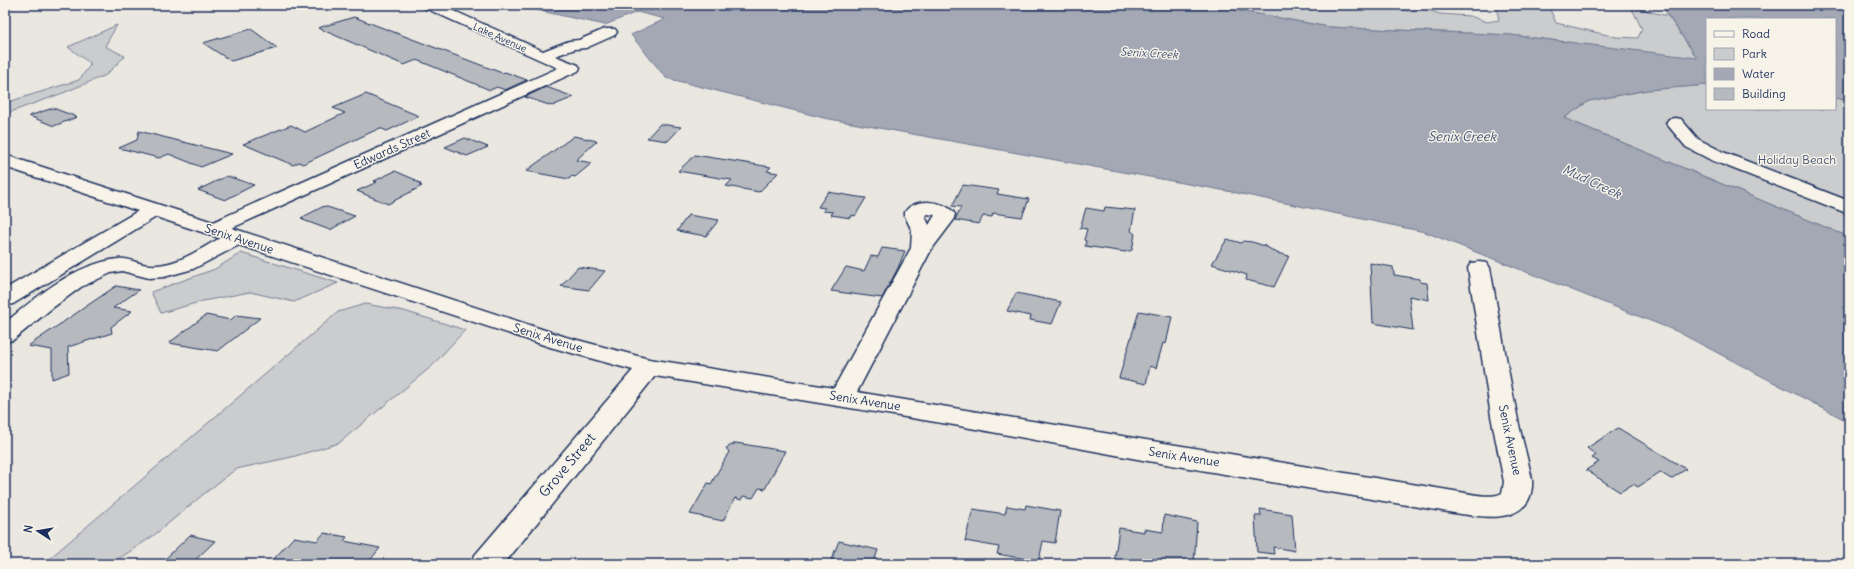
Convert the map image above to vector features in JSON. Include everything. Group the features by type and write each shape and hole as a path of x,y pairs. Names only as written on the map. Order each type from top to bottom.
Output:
{"street":[{"name":"Lake Avenue","path":"430,5 548,59 572,68"},
{"path":"548,59 585,48 581,45 610,32"},
{"name":"Edwards Street","path":"212,230 572,68"},
{"path":"1675,123 1692,143 1717,156 1849,208"},
{"name":"Senix Avenue","path":"5,161 236,238 558,342 649,366 1452,502 1484,506 1505,505 1515,498 1518,482 1504,416 1479,268"},
{"path":"5,299 93,245 154,210"},
{"path":"5,335 67,287 107,268 118,265 128,265 151,273 163,272 194,261 236,238"},
{"path":"841,398 921,248"},
{"name":"Grove Street","path":"486,564 649,366"}],"green space":[{"path":"1220,5 1385,5 1377,7 1408,11 1425,9 1440,14 1470,16 1487,22 1499,20 1496,5 1545,5 1549,7 1556,23 1616,37 1638,38 1642,29 1631,7 1668,16 1698,59 1511,35 1329,27 1218,7"},
{"path":"117,25 105,46 125,56 106,75 63,93 5,114 5,103 79,80 91,64 68,47"},
{"name":"Holiday Beach","path":"1706,85 1706,110 1836,110 1836,98 1849,101 1849,237 1564,118 1589,101 1647,90"},
{"path":"241,253 338,283 294,302 250,292 203,301 161,313 151,292 215,269"},
{"path":"365,304 404,311 465,330 432,366 339,443 292,457 236,469 153,536 111,564 43,564 338,312"}],"water":[{"name":"Senix Creek","path":"513,5 1085,5 1106,7 1134,5 1208,5 1329,27 1511,35 1697,58 1661,5 1849,5 1849,101 1836,98 1836,18 1706,18 1706,85 1647,90 1589,101 1564,118 1849,237 1849,422 1676,331 1425,232 1227,191 824,118 666,78 631,35 665,19 637,12 605,25"}],"building":[{"path":"354,17 502,73 505,72 527,80 505,90 497,87 490,90 417,60 404,65 318,28"},
{"path":"251,29 277,48 231,61 203,43"},
{"path":"546,87 574,97 552,106 525,97"},
{"path":"366,94 419,116 387,131 380,128 303,164 299,162 293,165 243,144 291,125 305,132 345,113 333,108"},
{"path":"53,108 77,117 54,126 29,116"},
{"path":"660,124 681,127 668,141 647,138"},
{"path":"139,131 232,154 201,167 169,154 159,158 119,148 137,140"},
{"path":"574,136 597,141 576,160 592,163 575,177 572,176 569,179 526,171"},
{"path":"465,138 488,147 467,156 445,147"},
{"path":"695,155 771,167 767,171 778,173 759,192 726,186 732,180 678,171"},
{"path":"395,171 416,180 414,180 422,186 388,204 357,191 377,182 374,181"},
{"path":"227,176 254,185 225,200 198,190"},
{"path":"963,185 999,190 997,194 1029,199 1022,217 993,213 992,217 983,216 979,224 955,220 961,207 952,206"},
{"path":"828,192 866,198 855,216 852,215 851,218 831,215 833,212 823,211 825,208 818,207"},
{"path":"324,206 355,216 330,230 301,218"},
{"path":"1105,207 1135,210 1131,231 1135,234 1132,250 1125,252 1085,246 1086,241 1084,240 1087,229 1080,228 1086,208 1104,211"},
{"path":"688,215 719,220 706,236 677,231"},
{"path":"1227,239 1241,243 1243,241 1252,242 1265,246 1277,253 1289,256 1274,287 1246,280 1247,275 1212,264"},
{"path":"882,248 905,251 882,298 831,291 846,267 864,271 871,256 878,257"},
{"path":"1370,263 1393,267 1394,275 1420,279 1420,282 1427,283 1429,300 1409,296 1413,330 1373,323"},
{"path":"578,267 605,271 589,290 561,286"},
{"path":"116,286 139,290 113,308 132,311 111,327 112,333 68,347 69,373 52,379 52,350 28,346"},
{"path":"1016,293 1061,302 1052,324 1030,320 1031,316 1007,311"},
{"path":"1139,311 1172,317 1166,344 1163,343 1156,368 1150,366 1146,384 1119,378"},
{"path":"206,315 231,320 236,315 260,318 218,351 169,343"},
{"path":"1618,428 1686,469 1671,479 1660,472 1638,487 1633,484 1620,492 1586,470 1599,462 1592,458 1596,455 1587,448"},
{"path":"736,443 785,451 765,489 759,488 753,498 743,496 741,500 735,498 723,521 690,514 708,483 711,484 729,452 726,448"},
{"path":"1026,505 1060,511 1055,543 1043,541 1039,561 997,554 999,547 965,541 973,509 1005,514 1007,506 1025,509"},
{"path":"1260,509 1292,514 1295,551 1273,547 1274,554 1257,552 1255,516 1261,516"},
{"path":"1164,515 1197,522 1194,564 1114,564 1119,528 1144,532 1144,529 1163,532"},
{"path":"324,533 347,537 344,541 380,548 367,564 269,564 294,537 317,541"},
{"path":"190,535 215,541 191,564 160,564"},
{"path":"839,541 878,550 873,564 848,564 831,560"}],"water label":[{"name":"Mud Creek","path":"1592,181"}]}
